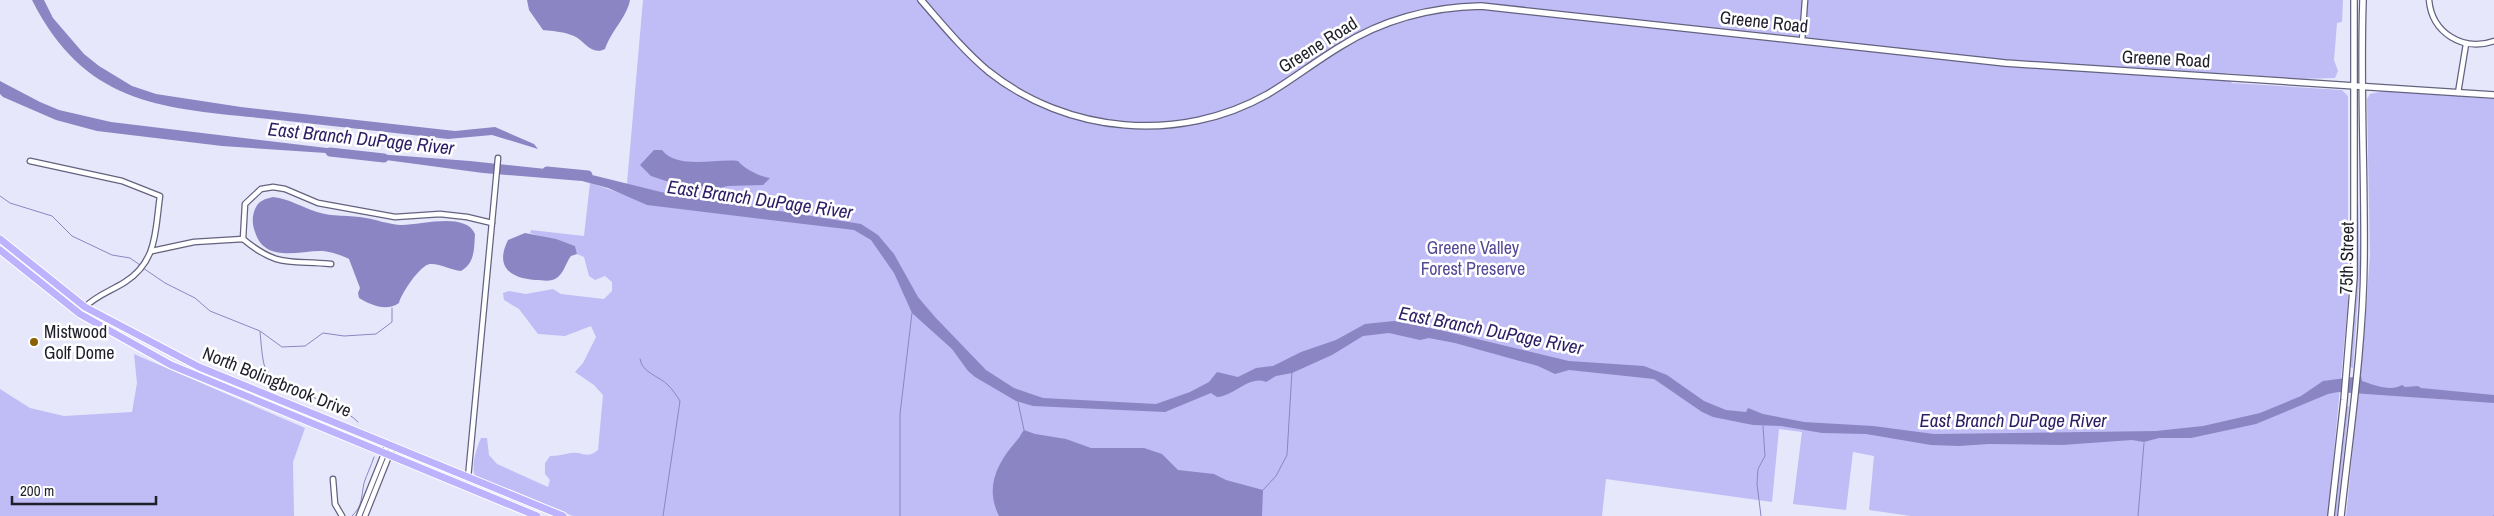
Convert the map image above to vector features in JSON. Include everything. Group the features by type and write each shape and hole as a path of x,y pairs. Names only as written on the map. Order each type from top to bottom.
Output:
{"main road":[{"name":"North Bolingbrook Drive","path":"0,239 85,307 199,367 563,516"},
{"name":"North Bolingbrook Drive","path":"0,250 80,314 163,361 212,383 537,516"}],"street":[{"name":"Greene Road","path":"920,0 973,58 1016,90 1070,115 1102,123 1132,126 1182,124 1233,110 1268,94 1361,34 1399,19 1446,8 1500,7 1802,41 2088,70 2361,85 2494,95"},
{"path":"1802,41 1805,0"},
{"name":"75th Street","path":"2331,516 2344,400 2354,276 2354,0"},
{"name":"75th Street","path":"2340,516 2356,375 2364,262 2361,85 2363,0"},
{"path":"2429,0 2433,17 2441,29 2452,39 2466,44 2478,45 2494,41"},
{"path":"2458,92 2466,44"},
{"path":"468,478 498,158"},
{"path":"30,161 122,182 160,196 152,251 144,265 121,284 95,298 85,307"},
{"path":"243,238 245,204 262,189 273,188 298,193 318,203 395,217 440,214 467,217 492,223"},
{"path":"152,251 194,242 243,238 261,254 282,262 332,264"},
{"path":"359,516 391,445"},
{"path":"365,516 387,454"},
{"path":"333,479 335,504 342,516"}],"green space":[{"name":"Greene Valley Forest Preserve","path":"643,0 2343,0 2342,22 2337,23 2334,60 2338,71 2335,78 2296,79 2226,73 2232,83 2342,90 2348,96 2348,302 2328,516 1911,516 1869,510 1874,456 1853,452 1846,510 1793,504 1802,432 1779,429 1772,502 1606,479 1602,516 573,516 475,476 474,463 481,438 487,438 489,455 497,464 548,487 550,480 545,474 545,463 550,456 575,453 587,455 598,450 603,395 594,385 575,372 583,363 596,337 591,326 565,336 538,334 519,309 504,300 503,293 509,291 526,294 553,289 561,294 604,299 612,291 612,282 605,276 595,280 589,276 584,257 577,254 575,246 530,233 531,230 584,236 590,183 626,195"},
{"path":"2384,91 2494,99 2494,516 2346,516 2365,327 2370,255 2367,99 2370,94","holes":["2404,387 2446,391 2451,400 2404,396"]},
{"path":"2357,162 2360,266 2353,368 2350,367 2358,264"},
{"path":"134,354 305,428 293,462 294,516 0,516 0,389 30,408 64,416 132,412 137,383"},
{"path":"2347,406 2349,407 2337,516 2335,516"}],"shaded area":[{"path":"32,0 44,0 53,18 84,54 99,66 132,86 156,94 241,107 455,131 495,127 534,144 538,149 492,135 448,139 202,112 168,106 136,97 106,84 79,64 54,37"},
{"path":"527,0 630,0 626,12 605,49 596,51 578,38 559,32 543,30 529,10"},
{"path":"0,81 59,110 111,122 377,154 470,161 584,173 661,192 861,224 878,235 894,254 918,297 986,370 1014,388 1043,398 1156,404 1190,392 1209,382 1217,372 1238,377 1256,368 1273,366 1301,352 1336,340 1365,324 1394,321 1569,361 1644,366 1667,375 1704,401 1726,410 1746,412 1748,408 1763,414 1804,422 1873,426 1934,434 2156,431 2203,426 2260,413 2301,396 2323,381 2361,376 2362,381 2382,387 2418,386 2421,388 2494,395 2494,403 2338,392 2328,394 2256,424 2191,438 2159,438 2144,442 2132,440 2062,445 1931,445 1866,434 1822,433 1781,426 1753,425 1713,417 1702,412 1654,379 1569,370 1555,374 1538,366 1455,343 1429,338 1420,340 1389,333 1363,336 1332,355 1292,373 1276,376 1266,382 1253,381 1223,396 1217,397 1211,393 1165,412 1033,406 1016,401 968,371 952,349 912,313 894,273 871,240 854,230 647,205 608,188 582,181 483,173 341,154 222,146 97,131 56,120 3,97 0,94"},
{"path":"654,150 662,150 677,160 698,162 738,161 753,172 770,178 763,185 728,186 706,191 681,186 651,176 640,165"},
{"path":"273,197 285,199 323,214 360,217 400,225 440,221 462,223 470,227 475,234 473,255 466,268 461,271 430,264 426,266 412,280 399,303 389,307 374,305 359,298 360,288 349,259 323,251 275,252 260,242 253,226 254,212 260,202"},
{"path":"525,233 556,239 575,246 577,254 571,256 558,277 553,280 535,280 518,277 507,269 504,264 504,249 508,240"},
{"path":"1024,430 1035,434 1066,439 1091,448 1144,448 1162,454 1178,470 1214,474 1226,480 1263,490 1262,516 999,516 993,495 995,475 1004,457"}],"waterway":[{"name":"East Branch DuPage River","path":"330,152 384,158"},
{"name":"East Branch DuPage River","path":"547,171 588,175"},
{"path":"0,196 10,203 52,216 72,236 112,255 130,258 140,265"},
{"path":"143,268 165,283 195,298 210,311 260,331 282,347 305,346 323,333 344,336 376,334 392,322 392,308"},
{"path":"900,516 900,414 912,313"},
{"path":"260,332 265,366 273,377 295,390 349,414 358,422"},
{"path":"640,359 644,368 668,385 680,401 663,516"},
{"path":"1263,490 1276,476 1287,455 1292,371"},
{"path":"1018,402 1024,430"},
{"path":"1761,516 1757,484 1758,469 1765,456 1763,426"},
{"path":"2138,516 2144,443"},
{"path":"352,516 360,505 364,483 374,457"}],"place":[{"name":"Mistwood Golf Dome","path":"34,342"}]}
